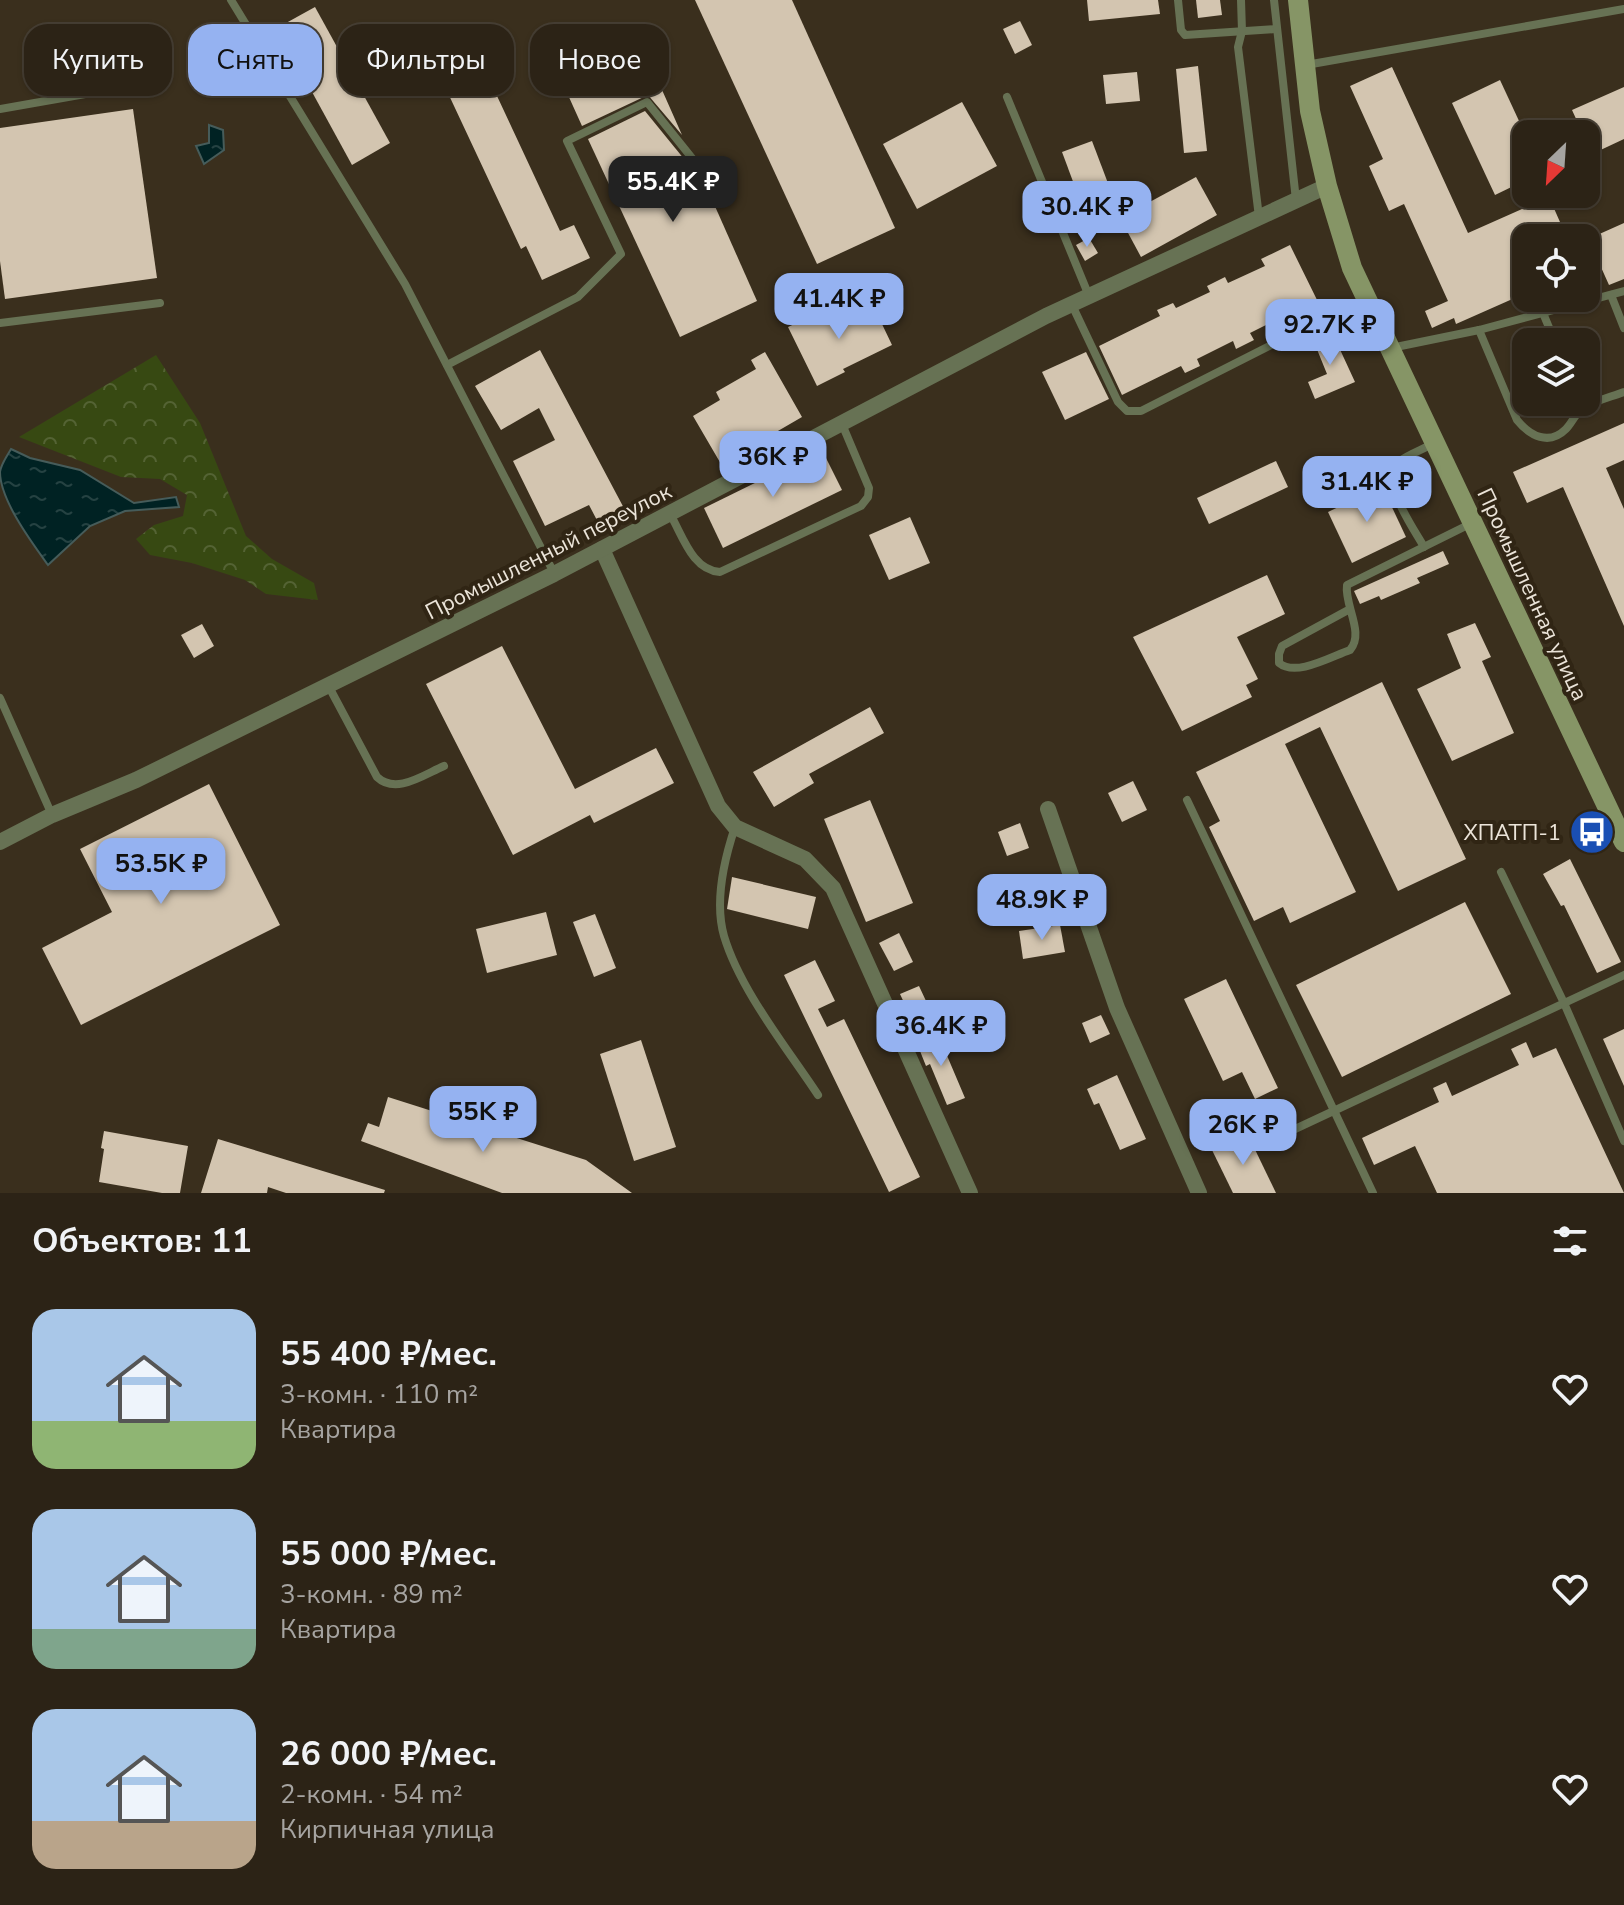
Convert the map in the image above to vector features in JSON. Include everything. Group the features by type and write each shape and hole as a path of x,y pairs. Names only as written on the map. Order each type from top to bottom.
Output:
{"street":[{"name":"Промышленная улица","path":"1298,0 1310,111 1327,186 1352,268 1624,842"},
{"name":"Промышленный переулок","path":"0,842 52,815 136,780 554,574 1090,296 1327,186"},
{"path":"602,549 718,806 735,827 805,859 833,888 970,1193"},
{"path":"1048,809 1117,1008 1199,1193"}],"lane":[{"path":"231,0 405,284 554,574"},
{"path":"1178,0 1181,30 1185,35 1276,29"},
{"path":"1241,0 1242,31 1238,47 1259,217"},
{"path":"1274,0 1296,200"},
{"path":"1306,65 1624,9"},
{"path":"0,109 74,96"},
{"path":"1007,97 1090,296"},
{"path":"447,365 578,297 621,254 567,141 647,102 716,188"},
{"path":"1390,348 1479,330 1624,291"},
{"path":"1611,295 1624,328"},
{"path":"0,323 160,303"},
{"path":"1072,305 1118,402 1127,411 1141,411 1291,335"},
{"path":"1543,313 1549,328"},
{"path":"1479,330 1512,408"},
{"path":"1600,399 1624,392"},
{"path":"1515,416 1526,431 1539,438 1554,437 1566,429 1575,416"},
{"path":"670,513 698,564 709,571 720,572 861,506 868,497 869,488 842,424"},
{"path":"1424,547 1392,487 1392,474 1399,462 1435,443"},
{"path":"1350,609 1282,646 1279,663 1285,668 1295,669 1350,650 1355,644 1356,635 1347,585 1473,523"},
{"path":"328,685 377,777 385,784 398,785 444,766"},
{"path":"0,698 52,815"},
{"path":"1187,800 1373,1193"},
{"path":"735,827 724,858 721,898 723,934 740,975 818,1095"},
{"path":"1501,872 1564,1003 1624,1141"},
{"path":"1263,1144 1624,975"}],"green space":[{"path":"156,355 200,423 246,536 272,559 314,583 318,600 266,594 245,580 192,563 150,555 136,539 154,525 183,516 187,495 160,479 121,477 19,437"}],"water":[{"path":"209,125 223,130 224,150 204,164 196,146 209,143"},
{"path":"11,449 30,458 80,470 134,503 176,497 179,507 125,511 90,526 48,565 18,521 1,483 0,472"}],"building":[{"path":"695,0 792,0 895,228 817,264"},
{"path":"1087,0 1158,0 1160,14 1089,21"},
{"path":"1196,0 1220,0 1222,15 1198,18"},
{"path":"315,7 338,49 338,96 364,96 390,143 352,165 314,96 322,96 322,24 284,24"},
{"path":"1020,21 1032,45 1015,54 1003,29"},
{"path":"1198,66 1207,151 1184,153 1176,69"},
{"path":"1392,67 1468,233 1524,208 1554,208 1561,224 1512,224 1512,299 1456,324 1454,318 1432,328 1425,311 1448,301 1404,204 1389,211 1369,166 1383,159 1350,86"},
{"path":"1137,72 1140,101 1106,104 1103,75"},
{"path":"1500,80 1519,120 1512,120 1512,187 1495,195 1452,103"},
{"path":"1624,87 1624,139 1600,150 1600,120 1577,120 1572,110"},
{"path":"449,96 497,96 560,231 574,225 590,258 542,280 526,246 521,249"},
{"path":"568,96 646,96 582,126"},
{"path":"649,96 665,96 682,135"},
{"path":"962,102 997,166 917,209 883,144"},
{"path":"133,109 157,278 5,299 0,261 0,128"},
{"path":"645,111 706,186 757,301 680,337 588,139"},
{"path":"1092,141 1117,207 1087,219 1062,152"},
{"path":"1196,177 1217,215 1141,257 1120,218"},
{"path":"1624,223 1624,279 1609,285 1600,265 1600,234"},
{"path":"1089,238 1098,253 1085,261 1076,245"},
{"path":"1290,245 1321,308 1292,322 1288,314 1250,333 1254,340 1236,349 1233,341 1197,359 1200,366 1185,373 1181,366 1122,395 1099,346 1160,316 1157,310 1173,303 1176,308 1210,292 1207,286 1225,277 1228,283 1265,266 1261,259"},
{"path":"871,301 892,345 843,369 845,372 817,386 788,327 816,314 821,325"},
{"path":"1331,330 1355,382 1315,399 1308,382 1327,374 1312,337"},
{"path":"540,350 626,512 600,526 589,505 545,526 513,461 555,440 539,408 501,430 475,386"},
{"path":"765,352 802,417 721,464 693,416 720,400 716,392 756,369 751,360"},
{"path":"1086,352 1109,399 1065,420 1042,372"},
{"path":"1624,423 1624,460 1606,468 1624,509 1624,626 1563,487 1527,503 1513,472"},
{"path":"822,450 842,490 723,548 704,508"},
{"path":"1276,461 1288,487 1209,524 1197,498"},
{"path":"1382,486 1406,537 1352,563 1328,512"},
{"path":"910,517 930,563 889,580 869,535"},
{"path":"1443,551 1449,564 1417,578 1420,583 1381,600 1379,596 1360,604 1354,591"},
{"path":"1267,575 1285,614 1237,637 1258,679 1246,685 1252,697 1182,731 1133,637"},
{"path":"1475,623 1491,657 1482,661 1514,733 1452,761 1417,689 1461,668 1447,634"},
{"path":"202,624 214,646 194,658 181,635"},
{"path":"502,646 575,789 656,748 674,783 594,823 590,815 513,855 426,684"},
{"path":"1382,682 1466,859 1398,891 1320,727 1285,744 1356,892 1290,923 1283,907 1254,921 1209,827 1220,821 1196,772"},
{"path":"870,707 884,733 809,774 814,783 774,807 753,772"},
{"path":"1133,781 1147,810 1122,822 1108,793"},
{"path":"209,784 280,925 81,1025 42,948 112,912 80,849"},
{"path":"870,800 913,903 866,922 824,819"},
{"path":"1020,823 1029,848 1007,856 998,832"},
{"path":"1570,859 1621,962 1597,973 1564,905 1561,906 1543,874"},
{"path":"732,877 816,897 808,929 727,909"},
{"path":"1465,902 1511,994 1342,1077 1296,985"},
{"path":"546,912 557,955 487,973 476,929"},
{"path":"595,914 616,968 594,977 573,922"},
{"path":"1060,925 1065,952 1023,959 1019,931"},
{"path":"899,933 913,962 894,971 879,943"},
{"path":"815,960 835,1001 818,1009 827,1027 844,1019 920,1177 889,1192 784,975"},
{"path":"1226,979 1278,1088 1255,1099 1242,1072 1223,1081 1184,999"},
{"path":"919,986 926,1001 907,1009 900,994"},
{"path":"1101,1015 1110,1034 1090,1043 1082,1023"},
{"path":"1624,1029 1624,1086 1603,1039"},
{"path":"937,1032 965,1098 947,1105 930,1064 926,1066 916,1041"},
{"path":"641,1040 676,1147 634,1161 600,1054"},
{"path":"1526,1042 1533,1058 1556,1048 1624,1193 1437,1193 1415,1146 1374,1165 1362,1138 1439,1102 1433,1088 1446,1082 1452,1096 1519,1065 1511,1049"},
{"path":"1117,1075 1146,1139 1120,1150 1099,1103 1094,1105 1087,1089"},
{"path":"388,1097 586,1160 632,1193 502,1193 361,1141 368,1123 379,1127"},
{"path":"104,1131 188,1146 180,1193 162,1193 99,1182"},
{"path":"1247,1133 1276,1193 1233,1193 1212,1150"},
{"path":"218,1139 385,1190 384,1193 286,1193 268,1187 267,1193 201,1193"}],"place":[{"name":"ХПАТП-1","path":"1592,832"}]}
